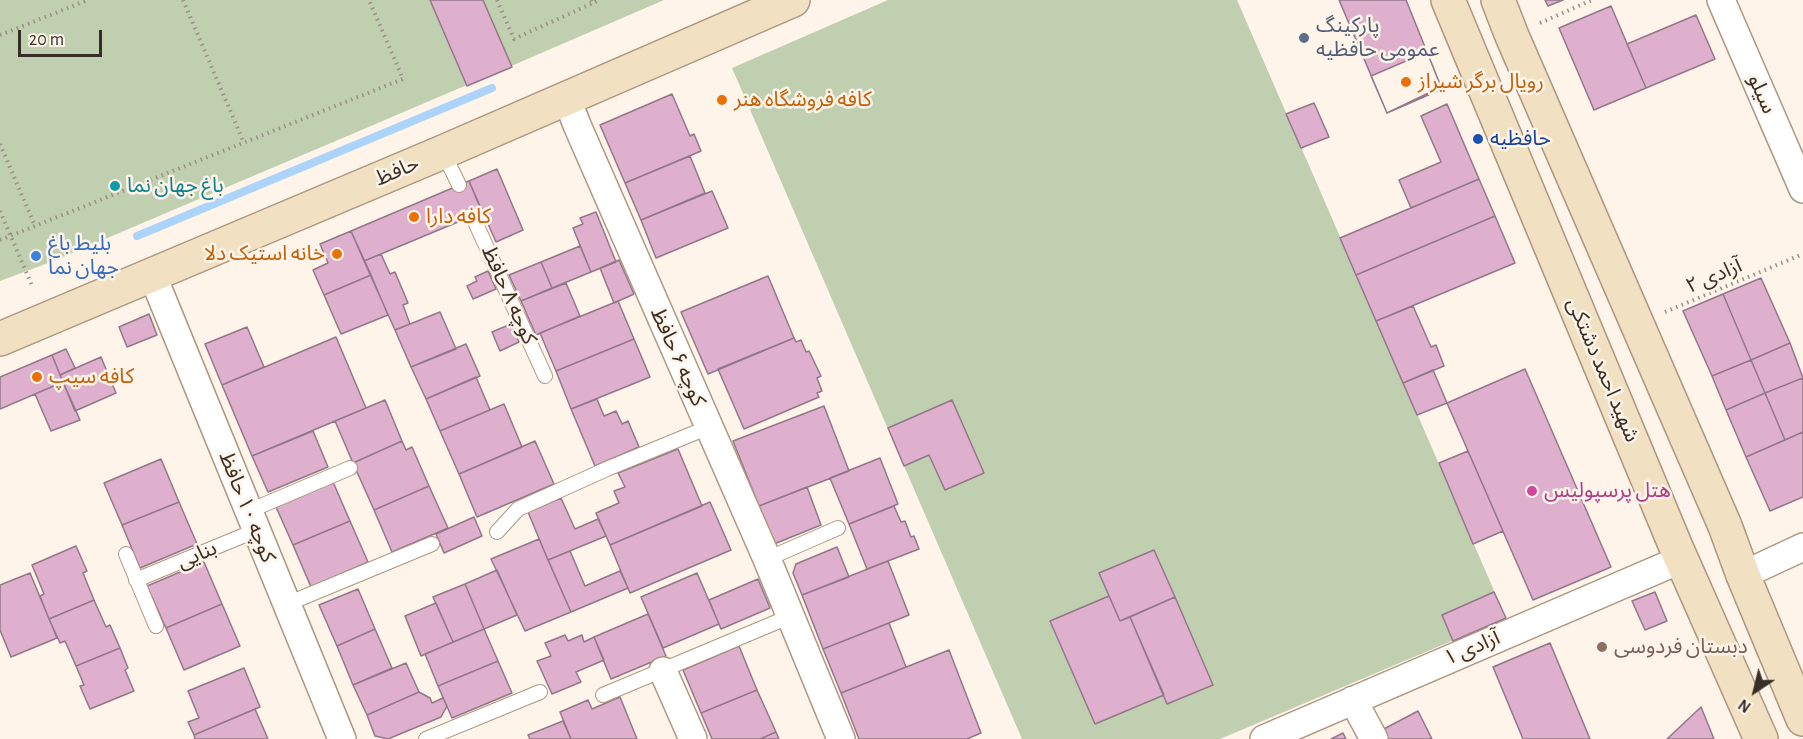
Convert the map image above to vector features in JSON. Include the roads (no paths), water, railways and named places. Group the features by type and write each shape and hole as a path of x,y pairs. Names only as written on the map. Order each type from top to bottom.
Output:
{"main road":[{"name":"حافظ","path":"0,339 567,99 793,0"},
{"name":"شهید احمد دشتکی","path":"1448,0 1682,559 1761,739"},
{"path":"1498,0 1725,526 1803,719"}],"street":[{"name":"سیلو","path":"1721,0 1803,189"},
{"name":"کوچه ۶ حافظ","path":"567,99 581,136 767,559 841,739"},
{"name":"کوچه ۱۰ حافظ","path":"152,274 342,739"},
{"path":"1743,575 1803,547"},
{"name":"آزادی ۱","path":"1264,739 1682,559"},
{"path":"663,671 693,739"},
{"path":"1353,700 1374,739"}],"lane":[{"path":"443,152 459,185"},
{"name":"کوچه ۸ حافظ","path":"472,215 545,375"},
{"path":"498,532 518,509 709,427"},
{"name":"بنایی","path":"136,580 350,468"},
{"path":"767,559 838,528"},
{"path":"287,604 432,543"},
{"path":"126,554 156,626"},
{"path":"603,695 790,616"},
{"path":"426,739 540,692"}],"waterway":[{"path":"137,236 492,88"}],"place":[{"name":"پارکینگ عمومی حافظیه","path":"1304,38"},
{"name":"رویال برگر شیراز","path":"1406,82"},
{"name":"کافه فروشگاه هنر","path":"722,100"},
{"name":"حافظیه","path":"1478,139"},
{"name":"باغ جهان نما","path":"115,186"},
{"name":"کافه دارا","path":"414,217"},
{"name":"خانه استیک دلا","path":"337,254"},
{"name":"بلیط باغ جهان نما","path":"36,256"},
{"name":"کافه سیپ","path":"37,377"},
{"name":"هتل پرسپولیس","path":"1532,491"},
{"name":"دبستان فردوسی","path":"1602,647"}]}
